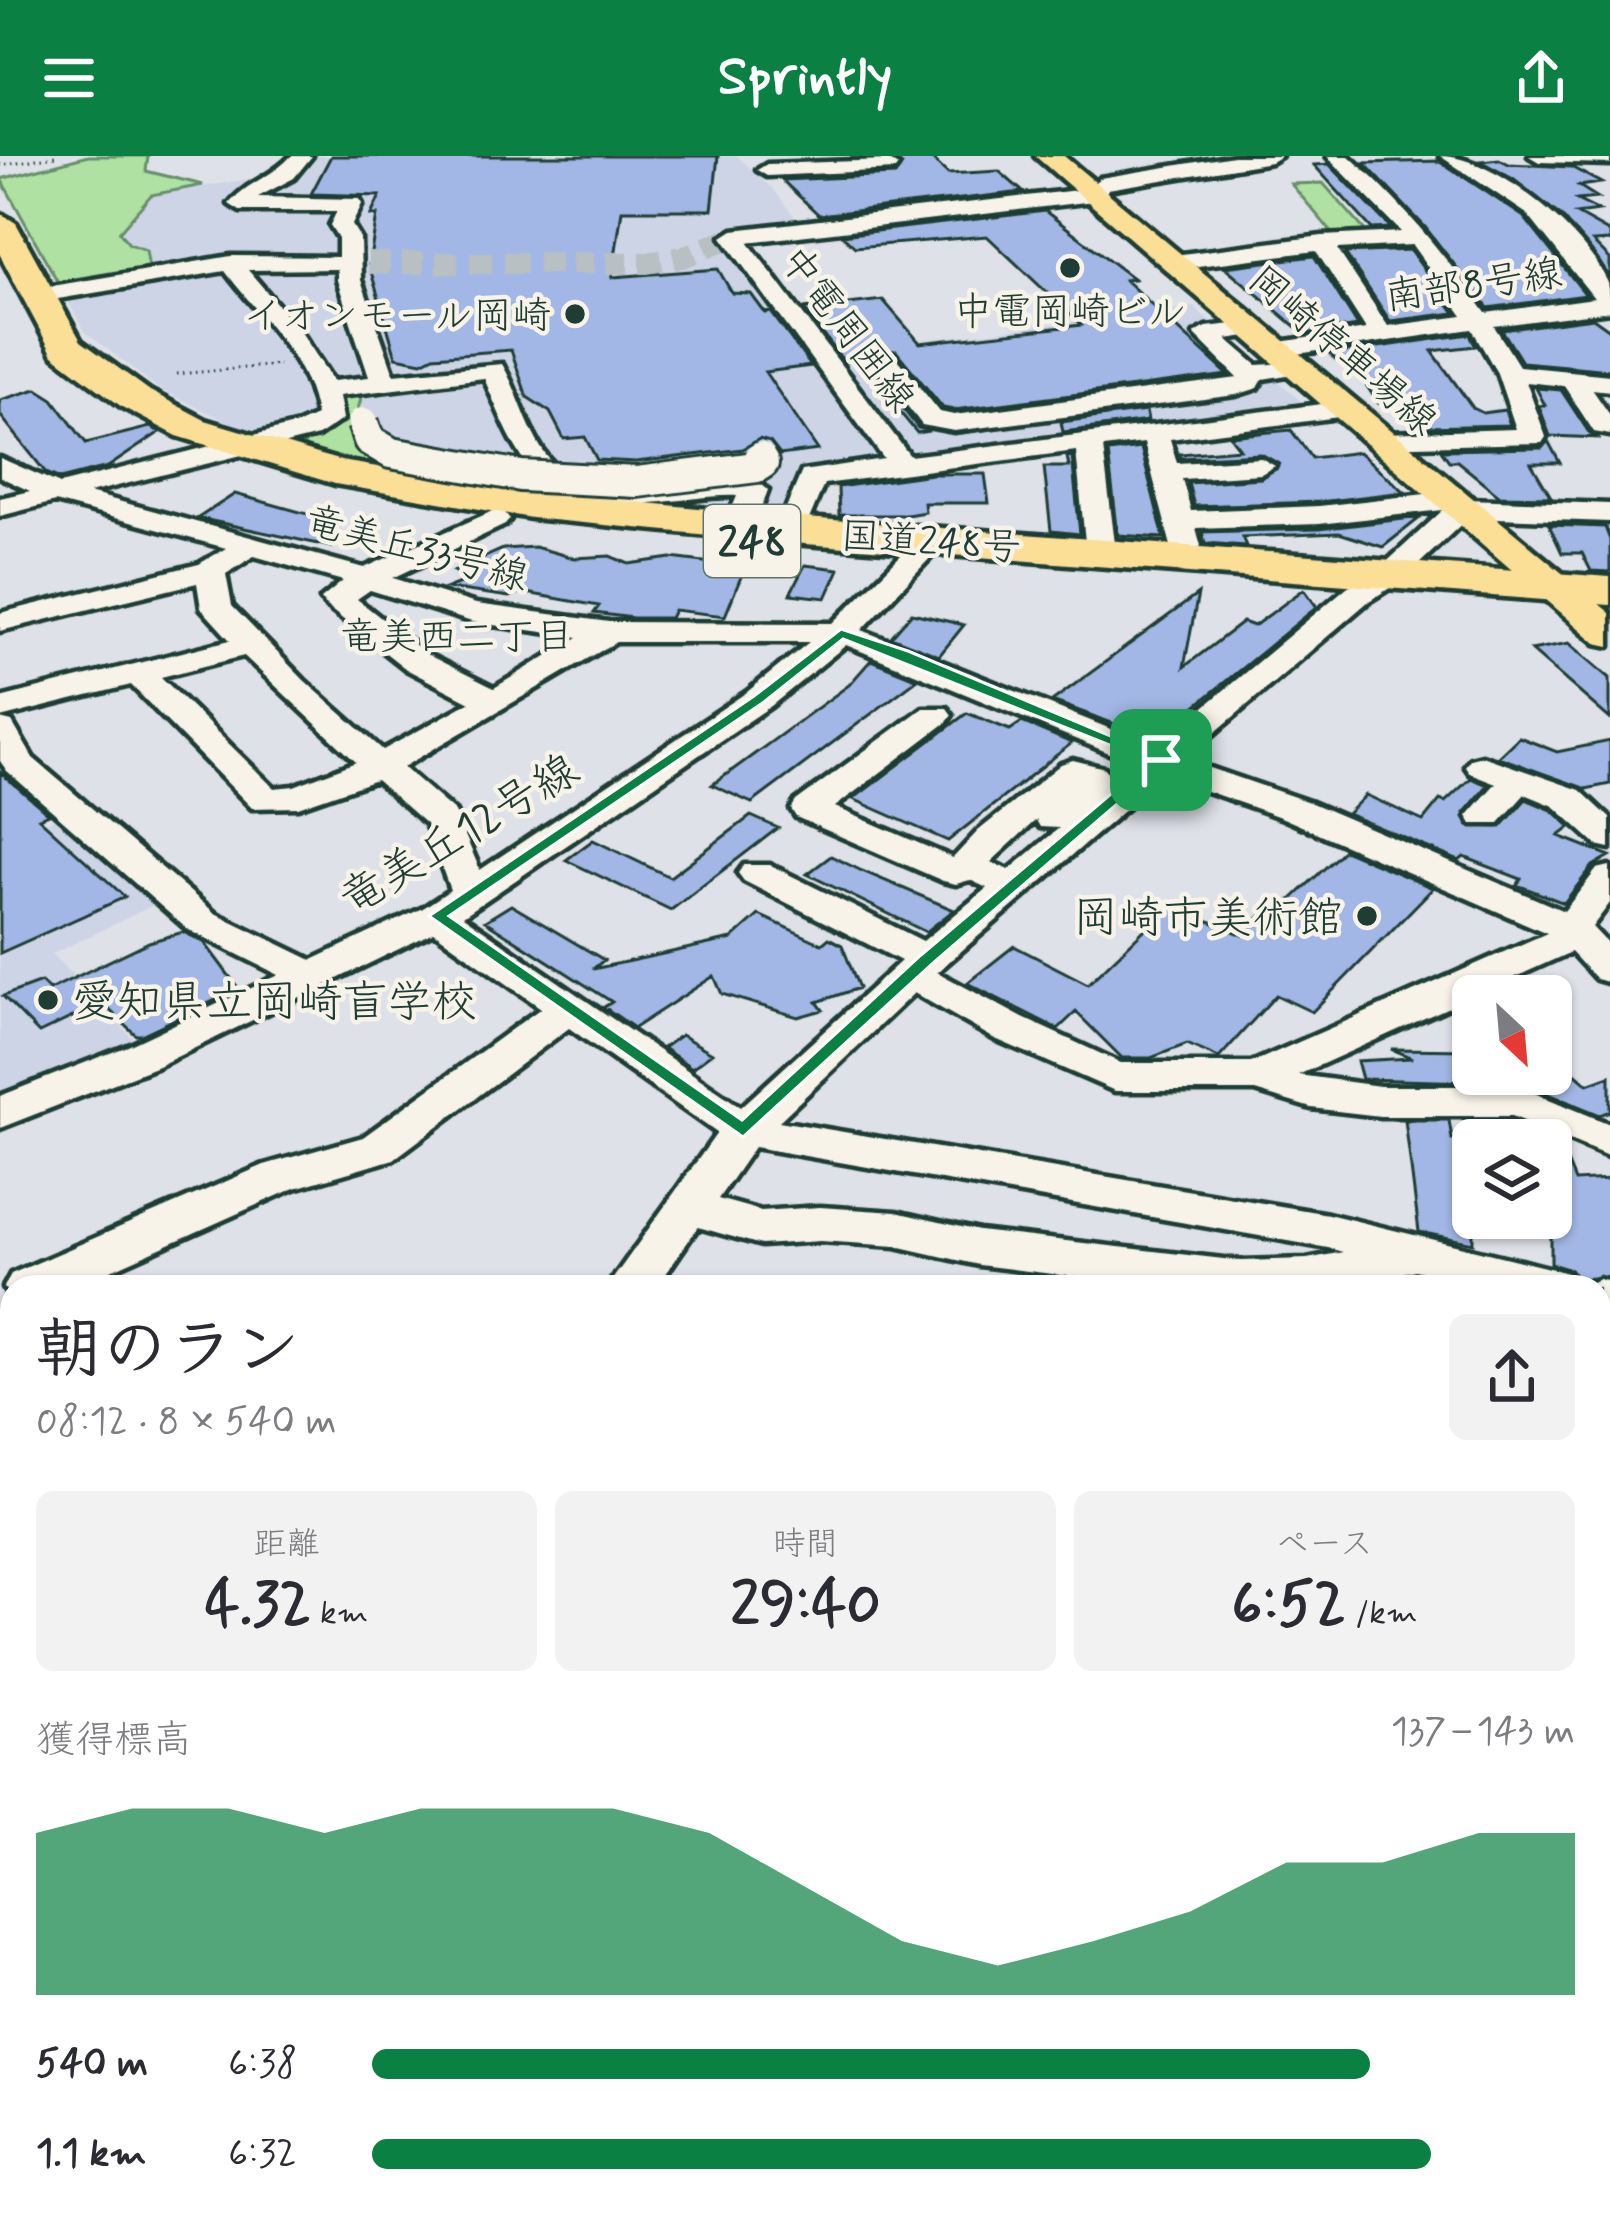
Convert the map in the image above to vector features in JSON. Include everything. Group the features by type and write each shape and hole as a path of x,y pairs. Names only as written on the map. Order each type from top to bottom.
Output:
{"highway":[{"name":"国道248号","path":"0,223 42,349 60,370 104,404 166,436 436,491 740,501 792,530 1101,552 1181,529 1374,584"},
{"name":"国道248号","path":"226,448 295,479 495,519 917,556 1374,584 1593,607"}],"main road":[{"name":"岡崎停車場線","path":"1048,156 1457,504 1593,607"}],"street":[{"path":"302,156 287,174 247,195 240,204 351,204 340,225 350,238 340,256 384,382 363,423 369,440 392,453 521,476 638,482 757,466 763,464 752,458 757,478 740,501 566,487 554,483 530,458 494,369 384,382 318,379"},
{"path":"779,194 913,200 1094,195 1100,184 1190,161 1271,156"},
{"path":"1337,156 1373,187 1418,238 1482,322 1510,373 1532,437 1383,441"},
{"path":"1450,156 1535,209 1582,262 1610,303"},
{"path":"1539,156 1610,158"},
{"path":"1572,157 1610,178"},
{"path":"779,194 886,161 913,200"},
{"name":"中電周囲線","path":"779,194 733,237 902,466"},
{"path":"312,204 287,249 340,256"},
{"path":"231,263 266,225"},
{"path":"1174,262 1322,243 1418,238"},
{"path":"1322,243 1382,335"},
{"path":"20,287 340,256"},
{"path":"0,507 326,423 332,413 318,379 231,263"},
{"name":"南部8号線","path":"884,359 931,418 943,423 1247,379 1286,358 1382,335 1610,303"},
{"path":"1247,379 1206,334 1252,328"},
{"path":"1510,373 1610,383"},
{"path":"1573,380 1604,426 1610,427"},
{"path":"792,530 812,477 1346,409"},
{"path":"1155,433 1181,529"},
{"path":"1090,442 1117,504 1101,552"},
{"name":"竜美丘33号線","path":"0,466 59,494 368,578 472,613 609,632 841,633 903,654 1213,784 1296,810 1572,929"},
{"path":"1165,472 1261,466"},
{"path":"1117,504 1181,529 1457,504 1610,513"},
{"path":"640,1275 743,1130 920,967 990,875 1161,760 1374,584 1457,504"},
{"path":"494,701 417,662 337,599 368,578 495,519"},
{"path":"0,622 210,571 250,546"},
{"name":"竜美丘12号線","path":"0,1113 143,1056 454,904 759,699 841,633 917,556"},
{"path":"210,571 217,608 292,687 442,820 454,904 569,1008 743,1130 1328,1231 1499,1275"},
{"path":"137,672 265,800 283,801 383,764 609,632"},
{"path":"0,708 252,644"},
{"path":"935,715 809,808 956,873 990,875"},
{"path":"0,729 19,764 201,921 312,976"},
{"path":"1482,766 1568,798 1610,837"},
{"path":"1485,816 1520,779"},
{"path":"758,873 920,967 1008,1028 1115,1078 1256,1077 1311,1093 1380,1101 1456,1105 1517,1101 1610,1142"},
{"path":"1256,1077 1562,941 1610,877"},
{"path":"1572,929 1610,970"},
{"path":"55,1275 280,1176 378,1148 569,1008"},
{"path":"688,1208 761,1228 820,1224 896,1228 979,1248 1194,1275"},
{"path":"1312,1275 1409,1255"}],"path":[{"path":"0,165 55,156"}],"shaded area":[{"path":"293,156 737,156 774,190 800,224 716,235 730,241 894,463 804,475 789,512 559,495 413,474 235,425 159,389 84,331 59,284 149,269 119,233 151,195 276,175"},
{"path":"1194,307 1310,409 905,457 826,352"},
{"name":"愛知県立岡崎盲学校","path":"58,817 158,903 52,954 140,1046 0,1103 0,844"}],"green space":[{"path":"88,156 148,156 146,171 203,185 151,195 119,232 129,244 146,250 149,269 59,284 1,179"},
{"path":"1323,183 1368,234 1334,235 1291,184"},
{"path":"362,391 351,440 391,461 381,468 304,448 305,438 345,422 336,397"}],"building":[{"name":"イオンモール岡崎","path":"331,156 718,156 712,210 622,210 612,277 718,269 732,293 751,294 765,313 771,312 811,366 765,372 818,450 780,455 770,442 759,439 743,449 636,462 597,460 585,437 564,439 550,412 527,397 511,350 434,356 422,362 396,357 369,265 377,215 371,215 380,196 311,194"},
{"path":"929,156 948,174 999,171 1023,192 819,215 782,180 895,175 902,165 891,157"},
{"path":"1499,159 1509,164 1571,167 1601,183 1579,186 1598,198 1577,200 1599,211 1576,214 1610,233 1610,241 1593,242 1610,259 1610,277 1562,217 1513,179 1480,161"},
{"path":"1440,161 1524,217 1586,295 1488,308 1425,227 1364,163"},
{"path":"1329,164 1391,228 1372,229 1314,165"},
{"path":"1045,211 1134,279 1125,280 1228,375 954,410 943,408 896,351 872,351 867,362 918,428 929,431 917,433 857,360 844,362 804,309 883,300 920,343 1081,325 987,236 855,247 842,235"},
{"path":"1410,250 1455,313 1390,321 1345,253"},
{"path":"1314,256 1358,326 1304,334 1225,267"},
{"path":"1593,318 1610,330 1610,370 1522,362 1502,330"},
{"path":"1470,334 1476,346 1432,351 1473,408 1483,413 1505,410 1510,425 1423,427 1408,403 1378,403 1351,362 1341,364 1329,354"},
{"path":"1536,388 1561,390 1590,434 1600,438 1550,436 1539,406 1545,405"},
{"path":"37,389 53,399 86,443 150,427 160,432 108,467 60,479 46,473 0,415 0,400"},
{"path":"1146,411 1148,421 1063,432 1061,422"},
{"path":"1291,430 1312,458 1359,452 1405,492 1319,502 1194,506 1188,483 1261,478 1279,464 1261,454 1180,458 1179,454 1240,449 1230,436"},
{"path":"1548,441 1560,463 1531,463 1551,497 1500,496 1457,461 1449,461 1441,450 1542,448"},
{"path":"1141,448 1164,538 1118,535 1108,452"},
{"path":"1072,456 1080,534 1051,531 1044,467 1069,467 1067,457"},
{"path":"932,474 985,474 989,503 924,503 925,512 907,515 839,515 838,487"},
{"path":"235,494 333,521 338,525 332,547 198,518"},
{"path":"1421,517 1383,547 1339,533 1242,537 1246,546 1205,543 1202,532 1319,529"},
{"path":"1549,525 1605,527 1610,572 1591,571 1582,553 1562,553"},
{"path":"535,547 574,558 610,556 629,564 671,558 745,567 725,616 674,610 670,618 633,618 594,613 599,606 521,592 509,597 447,588 470,579 454,571 503,549"},
{"path":"805,565 839,569 826,598 790,594"},
{"path":"1304,589 1317,607 1155,739 1052,701 1198,594 1184,667 1243,622 1254,626"},
{"path":"912,613 964,625 939,656 891,637"},
{"path":"1569,643 1610,678 1610,719 1531,650"},
{"path":"871,660 918,679 752,803 712,785 849,685"},
{"path":"967,713 1010,730 1022,722 1072,743 948,841 853,799"},
{"path":"1519,737 1557,752 1610,741 1610,784 1586,789 1498,757"},
{"path":"0,772 49,814 39,818 125,897 0,953"},
{"path":"1471,778 1488,785 1464,813 1468,826 1501,827 1526,799 1552,810 1571,827 1559,836 1610,856 1593,866 1564,903 1517,885 1521,879 1464,857 1459,861 1347,814 1366,795 1423,821 1440,800 1445,802"},
{"path":"751,816 778,828 671,910 566,860 593,840 670,877"},
{"path":"1344,850 1433,888 1312,1012 1276,995 1219,1058 1187,1044 1151,1058 1122,1058 1076,1012 1058,1029 967,983 1014,946 1088,984 1170,905 1243,935 1263,914 1272,918"},
{"path":"831,856 954,910 926,932 807,874"},
{"path":"511,905 604,960 593,969 732,939 759,915 822,944 829,938 842,945 859,988 817,1002 823,1010 798,1017 722,994 714,976 634,1028 604,1007 612,1002 485,921"},
{"path":"183,932 204,942 239,989 141,1035 102,1003 39,1033 3,996 41,982 49,990 149,942"},
{"path":"681,1035 712,1053 692,1068 663,1048"},
{"path":"1391,1049 1452,1050 1452,1081 1362,1079 1357,1061 1412,1058"},
{"path":"1572,1071 1588,1084 1610,1076 1610,1111 1600,1115 1551,1095 1572,1095"},
{"path":"1405,1120 1449,1120 1452,1239 1419,1232"},
{"path":"1572,1174 1575,1181 1610,1179 1610,1275 1575,1275 1551,1264 1551,1239 1572,1239"}],"tunnel":[{"path":"334,263 647,263 683,257 733,237"}],"place":[{"name":"中電岡崎ビル","path":"1070,268"},
{"name":"イオンモール岡崎","path":"575,314"},
{"name":"岡崎市美術館","path":"1367,916"},
{"name":"愛知県立岡崎盲学校","path":"48,1000"}],"district":[{"name":"竜美西二丁目","path":"457,635"}],"route":[{"path":"841,633 1161,760 927,959 743,1130 437,916 759,699 841,633"}]}
